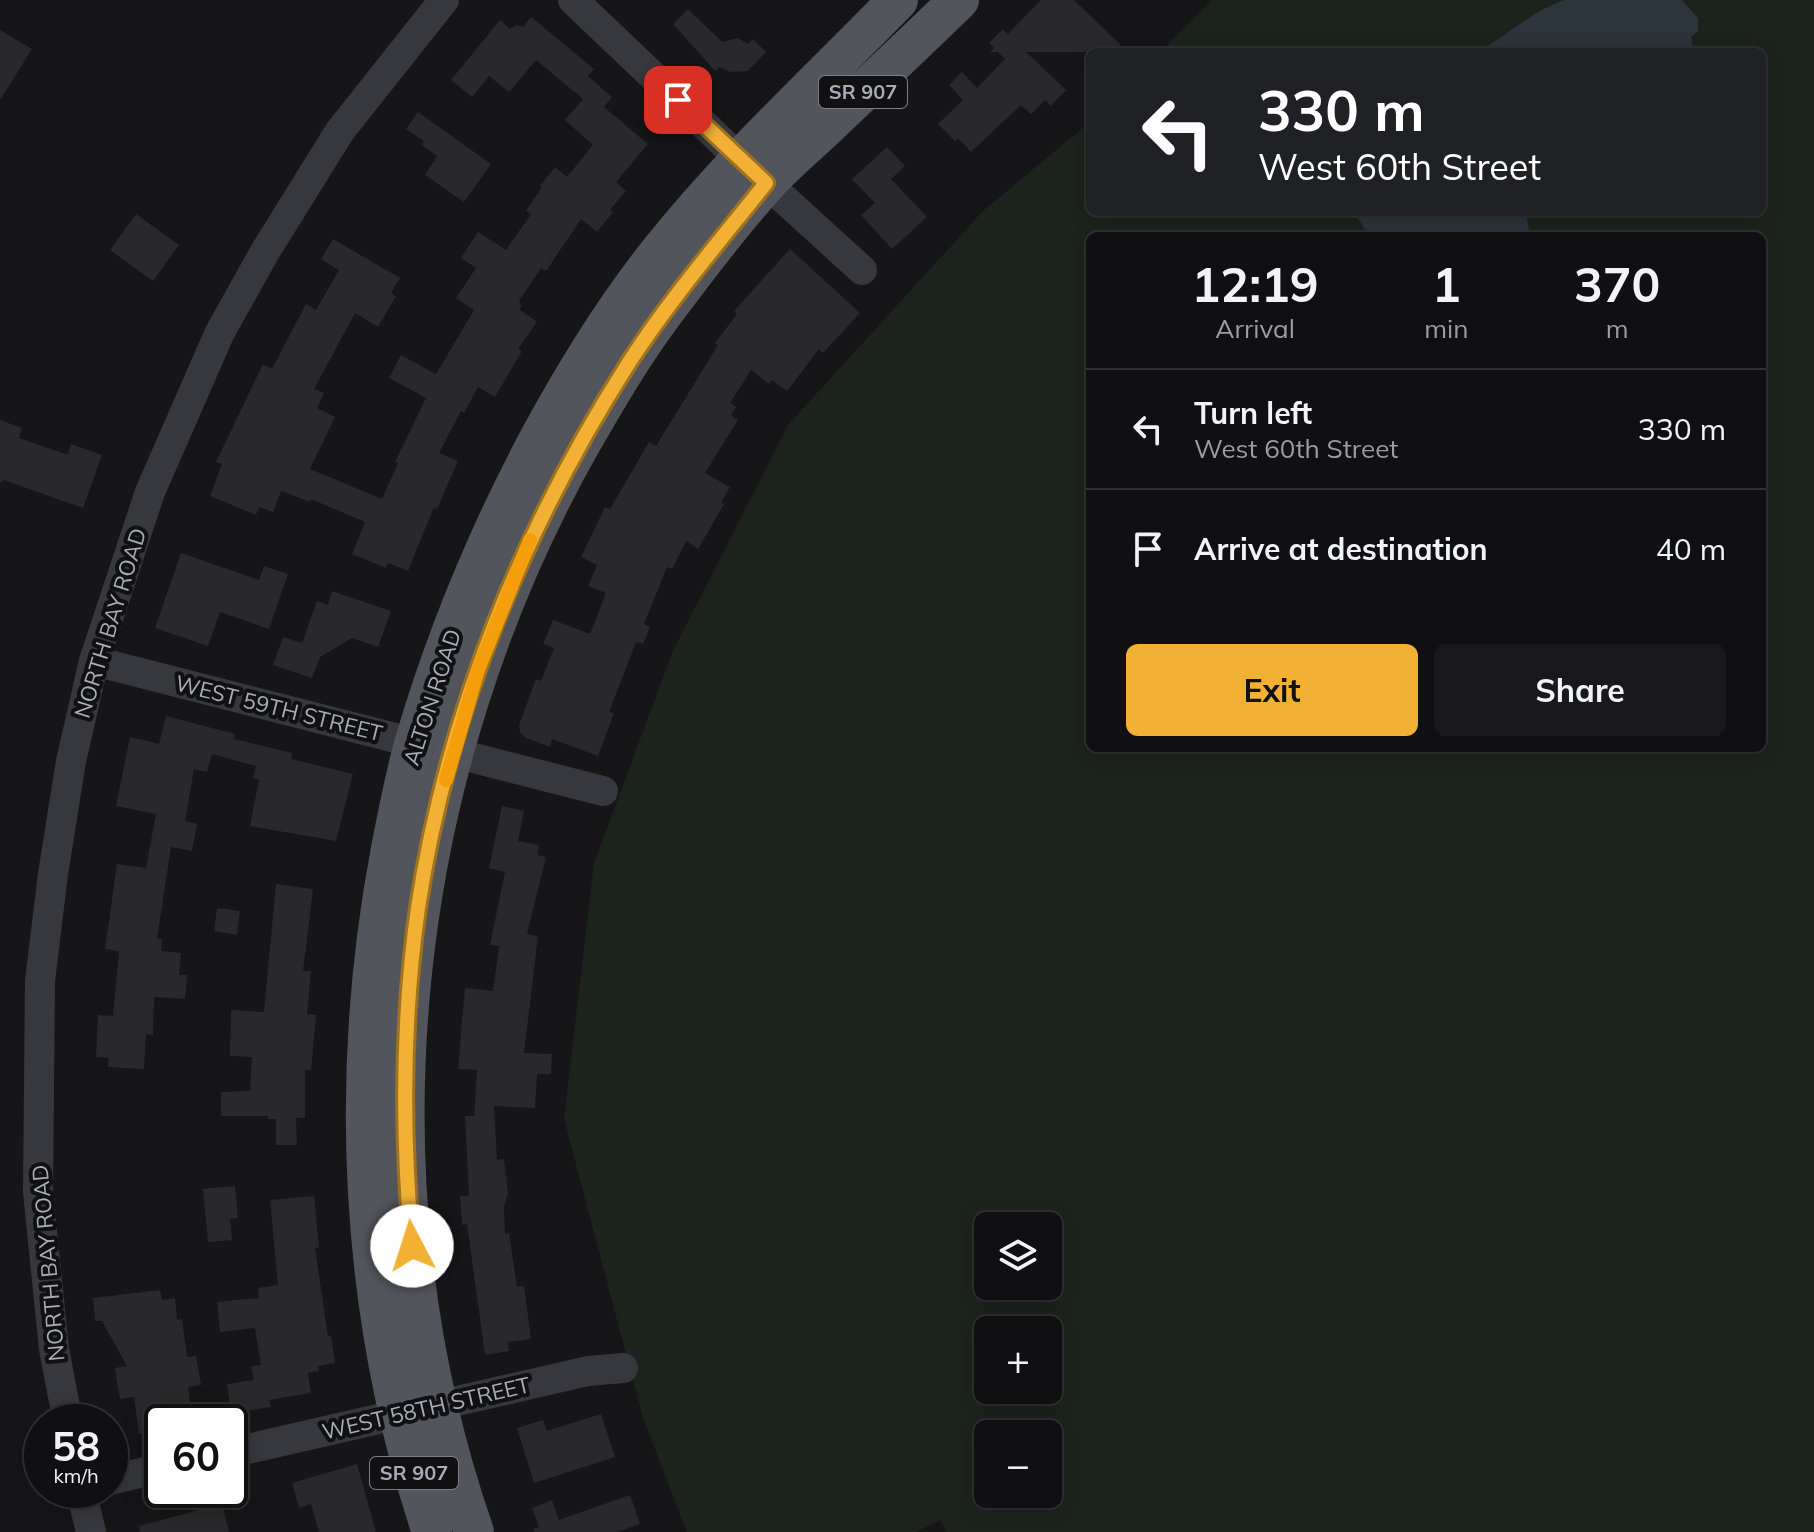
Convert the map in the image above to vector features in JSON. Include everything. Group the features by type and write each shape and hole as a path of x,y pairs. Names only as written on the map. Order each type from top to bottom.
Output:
{"main road":[{"name":"ALTON ROAD","path":"474,1532 462,1499 438,1405 415,1276 406,1186 404,1094 418,909 454,752 478,670 529,541 604,404 753,171 898,0"},
{"name":"ALTON ROAD","path":"432,1532 397,1414 375,1278 368,1193 366,1089 372,979 380,909 414,743 446,646 494,527 571,381 657,255 959,0"}],"street":[{"name":"NORTH BAY ROAD","path":"65,1404 54,1349 38,1192 40,981 71,761 94,661 150,492 220,332 266,250 340,131 444,0"},
{"path":"573,0 862,270"},
{"name":"WEST 59TH STREET","path":"94,661 603,791"},
{"name":"WEST 58TH STREET","path":"248,1449 588,1371 623,1368"},
{"path":"85,1508 91,1532"}],"shaded area":[{"path":"1212,0 1814,0 1814,1532 947,1532 940,1520 916,1532 687,1532 643,1418 564,1119 594,863 673,651 788,425 983,211 1086,125 1086,216 1766,216 1766,48 1164,48"},
{"path":"1565,0 1682,0 1698,18 1698,31 1691,37 1693,48 1484,48 1553,4"},
{"path":"1356,216 1527,216 1529,232 1366,232"}],"building":[{"path":"1041,0 1074,0 1124,48 1086,48 1086,52 1026,52 1066,90 1051,106 1045,100 1031,114 1021,105 971,152 938,124 963,100 949,85 962,72 977,88 1005,59 998,52 990,52 994,48 989,43 1003,29 1008,34"},
{"path":"688,9 722,42 738,38 748,44 753,39 766,52 748,71 730,72 720,67 715,71 673,24"},
{"path":"531,17 594,69 588,76 612,97 604,107 648,144 616,182 626,191 597,232 581,219 546,271 541,268 519,301 520,310 537,322 518,349 522,351 495,397 478,387 464,413 461,411 439,453 458,461 437,509 434,507 408,571 388,563 386,568 352,554 365,522 311,499 310,502 281,491 273,512 259,507 256,515 210,496 222,464 216,462 263,364 272,369 306,304 316,310 339,270 321,259 333,239 400,278 391,293 396,296 378,327 355,313 314,389 324,393 317,408 335,417 310,469 382,499 398,463 395,462 426,398 389,378 401,355 436,374 474,310 456,298 476,268 461,258 478,232 506,250 531,214 526,211 540,186 555,167 567,177 593,145 565,120 583,99 536,60 509,92 489,76 472,97 451,80 500,20 510,29 517,25 523,27"},
{"path":"0,30 32,49 0,100"},
{"path":"418,112 491,164 464,202 425,175 437,156 422,145 424,141 406,129"},
{"path":"887,147 905,166 891,179 927,217 892,249 861,215 875,203 852,179"},
{"path":"136,214 179,245 153,281 110,250"},
{"path":"790,249 860,313 823,353 819,349 787,391 772,380 769,384 751,370 730,403 736,407 731,415 738,420 705,473 730,487 721,502 724,504 698,549 686,541 672,569 667,567 644,624 650,627 643,644 636,642 609,712 614,713 598,756 552,739 550,747 526,738 520,732 519,725 536,679 541,681 554,648 543,644 553,620 590,634 606,593 588,586 597,565 581,557 605,507 610,509 649,442 656,446 718,345 715,343 737,314 734,311"},
{"path":"0,420 22,428 19,438 68,455 71,444 102,455 83,508 4,480 0,483"},
{"path":"181,553 259,580 264,566 288,574 269,629 220,612 208,646 155,628"},
{"path":"332,591 391,611 378,647 352,638 320,657 312,678 273,665 283,637 302,643 317,601 328,605"},
{"path":"166,716 235,734 234,739 292,753 291,759 353,774 336,841 250,826 259,780 253,778 256,766 212,754 207,772 194,769 185,821 197,824 192,851 171,847 157,939 162,939 161,951 181,953 179,975 187,975 185,999 154,997 153,1035 146,1034 144,1069 108,1067 109,1058 96,1057 98,1015 113,1016 119,951 105,949 117,864 146,868 156,814 116,806 130,737 159,744"},
{"path":"502,806 524,811 518,841 539,845 537,855 546,857 527,934 538,936 524,1053 552,1054 551,1074 537,1074 535,1108 494,1106 497,1160 504,1159 508,1193 504,1207 505,1234 509,1233 517,1287 524,1286 531,1339 508,1342 509,1351 485,1355 467,1224 462,1225 460,1196 469,1196 465,1116 474,1116 477,1070 458,1069 465,988 493,991 499,946 490,945 505,872 489,868"},
{"path":"276,884 313,889 303,971 311,971 307,1014 316,1015 311,1070 305,1070 305,1118 296,1118 297,1145 276,1145 276,1119 268,1119 268,1116 221,1116 221,1092 250,1091 252,1057 230,1056 231,1010 264,1012"},
{"path":"217,908 240,911 237,935 214,931"},
{"path":"235,1186 238,1218 230,1219 232,1240 208,1242 203,1189"},
{"path":"314,1196 319,1248 315,1248 335,1363 318,1366 319,1371 308,1373 311,1393 269,1400 271,1407 248,1410 248,1404 230,1404 227,1384 254,1380 251,1366 261,1365 255,1328 220,1332 217,1302 259,1298 258,1288 278,1285 270,1200"},
{"path":"160,1290 162,1300 175,1298 177,1320 182,1319 187,1357 196,1356 201,1385 188,1387 190,1404 144,1404 144,1433 139,1434 134,1397 120,1399 115,1368 127,1366 102,1321 95,1321 93,1298"},
{"path":"601,1414 615,1457 534,1483 517,1428 543,1420 547,1431"},
{"path":"357,1464 376,1532 319,1532 311,1504 299,1508 292,1483"},
{"path":"630,1495 640,1524 617,1532 534,1532 539,1527 532,1508 552,1500 559,1520"},
{"path":"207,1508 223,1508 229,1532 140,1532 139,1526"}],"slow traffic":[{"path":"446,780 478,670 530,540"}],"route":[{"path":"412,1246 406,1186 404,1094 418,909 440,804 478,670 529,541 604,404 664,312 766,183 678,100"}]}
